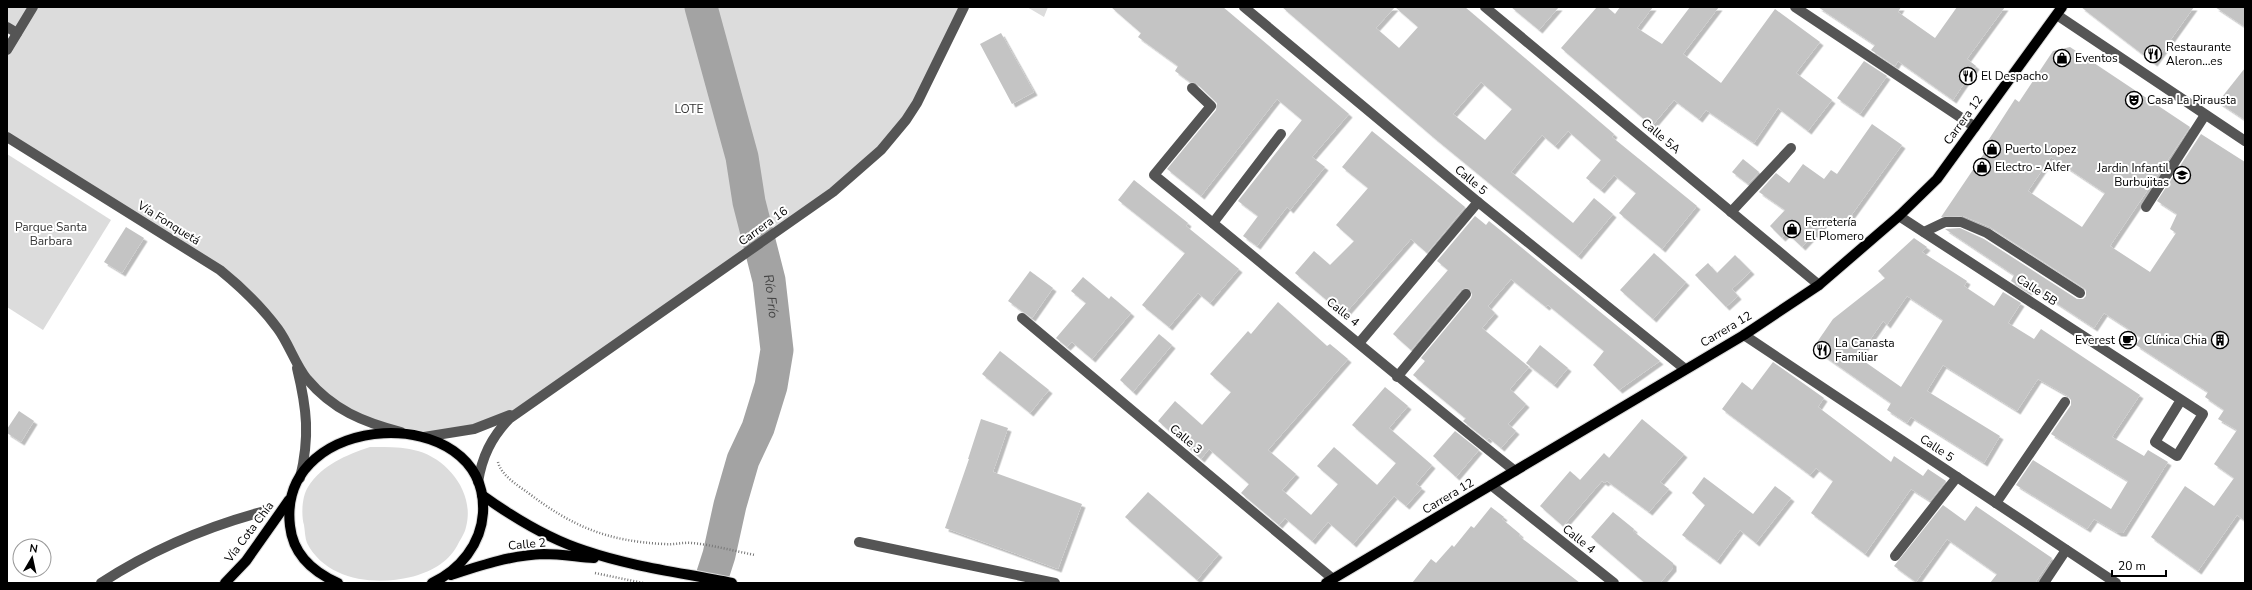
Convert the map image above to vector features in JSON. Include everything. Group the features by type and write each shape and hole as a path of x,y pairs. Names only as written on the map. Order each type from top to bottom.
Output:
{"main road":[{"name":"Carrera 12","path":"1329,581 1744,335 1819,285 1899,216 1937,179 2060,11"},
{"name":"Vía Cota Chía","path":"225,583 246,561 271,529 300,478 317,458 336,444 375,433 412,434 424,437 456,454 468,467 478,482 482,495 483,516 475,543 464,560 445,576"},
{"path":"292,494 289,520 291,534 296,546 314,570 338,583"},
{"name":"Calle 2","path":"482,495 531,527 558,540 614,560"},
{"name":"Calle 2","path":"445,576 490,562 516,557 546,554 614,560 732,583"},
{"path":"432,583 445,576"}],"street":[{"path":"7,50 33,7"},
{"name":"Carrera 16","path":"478,482 480,468 491,442 504,425 519,411 730,266 833,192 881,150 895,134 917,103 964,7"},
{"name":"Calle 5","path":"1244,7 1478,202 1685,369"},
{"name":"Calle 5A","path":"1485,7 1819,285"},
{"path":"1794,7 1975,127"},
{"path":"2060,11 2205,115 2245,141"},
{"path":"7,27 17,33"},
{"name":"Calle 4","path":"1192,88 1211,106 1154,175 1360,342 1397,377 1515,471"},
{"path":"2146,207 2205,115"},
{"path":"1213,223 1281,134"},
{"name":"Vía Fonquetá","path":"7,137 220,270 248,294 278,329 307,378 327,398 343,411 369,424 412,434"},
{"path":"1731,212 1791,148"},
{"path":"1360,342 1478,202"},
{"name":"Calle 5B","path":"1899,216 2203,414 2177,456 2155,442 2181,400"},
{"path":"1924,232 1945,222 1961,222 1987,233 2080,293"},
{"path":"1397,377 1466,294"},
{"name":"Calle 3","path":"1022,318 1329,581"},
{"name":"Calle 5","path":"1744,335 2116,583"},
{"name":"Vía Fonquetá","path":"294,357 307,414 305,457 300,478"},
{"path":"1996,503 2065,402"},
{"name":"Carrera 16","path":"424,437 474,429 519,411"},
{"path":"1895,556 1957,477"},
{"name":"Calle 4","path":"1491,485 1614,583"},
{"path":"101,583 127,566 219,523 265,512"},
{"path":"859,542 1055,583"},
{"path":"2044,583 2066,550"}],"path":[{"path":"498,460 499,468 512,481 567,520 606,536 631,541 666,544 691,543 755,555"},
{"path":"593,573 643,583"}],"green space":[{"name":"LOTE","path":"7,7 964,7 917,103 863,166 497,422 424,437 369,424 327,398 248,293 7,137 7,50 17,33 7,27"},
{"path":"1027,7 1048,7 1044,17"},
{"name":"Parque Santa Barbara","path":"7,154 111,220 43,330 7,307"},
{"path":"370,447 406,448 429,455 449,470 463,491 467,502 468,515 465,532 453,552 443,562 431,570 397,580 367,580 352,577 338,572 326,565 315,555 307,543 302,511 304,495 308,487 327,467 344,457"}],"building":[{"path":"1111,7 1223,7 1349,114 1312,157 1325,167 1290,210 1287,207 1257,246 1243,236 1258,216 1238,201 1302,120 1277,99 1201,196 1167,169 1216,110 1217,103 1196,83 1190,82 1175,71 1178,66 1138,37 1141,33"},
{"path":"1282,7 1395,7 1465,7 1614,134 1612,137 1697,206 1662,249 1619,213 1636,193 1614,175 1601,190 1586,178 1601,160 1568,131 1555,146 1542,135 1511,172 1573,223 1594,198 1613,214 1578,256 1433,137","holes":["1395,7 1418,27 1399,48 1376,28","1481,82 1512,109 1485,140 1453,114"]},
{"path":"1511,7 1559,7 1539,30"},
{"path":"1597,7 1607,7 1615,14 1620,7 1653,7 1637,28 1662,44 1690,7 1719,7 1683,54 1721,83 1775,9 1820,42 1796,73 1832,100 1808,131 1778,108 1754,143 1706,110 1699,119 1674,100 1652,126 1561,48"},
{"path":"1818,7 1901,7 1898,12 1935,38 1957,7 2005,7 1967,59 1976,66 1953,100 1898,61 1895,66 1871,50 1875,45"},
{"path":"2081,7 2194,7 2154,63"},
{"path":"2215,7 2245,7 2245,27"},
{"path":"1001,33 1034,92 1012,104 980,44"},
{"path":"2070,47 2190,127 2110,246 2150,272 2176,233 2170,229 2177,214 2157,201 2201,134 2245,162 2245,521 2237,515 2198,571 2151,537 2185,486 2214,506 2234,478 2214,464 2237,430 2218,419 2224,410 2205,397 2208,392 2136,345 2141,337 2104,313 2094,328 2032,287 2028,292 2011,281 2014,275 1945,229 1960,228 1984,239 2077,299 2083,299 2086,296 2086,290 2084,288 1990,227 1963,216 1941,217 1985,152 1982,150 2015,99 2019,102 2053,51","holes":["2051,157 2105,193 2082,227 2028,191"]},
{"path":"1864,61 1887,76 1860,114 1837,98"},
{"path":"2245,68 2245,120 2218,102"},
{"path":"1872,124 1902,145 1845,224 1832,215 1802,247 1787,233 1782,238 1770,226 1785,210 1759,192 1776,173 1789,183 1803,164 1824,179 1831,170 1837,174"},
{"path":"1372,131 1465,207 1427,253 1411,239 1344,315 1295,273 1314,251 1330,265 1354,241 1336,225 1368,188 1342,167"},
{"path":"1743,159 1759,172 1748,184 1732,172"},
{"path":"1134,180 1188,223 1186,226 1239,269 1210,303 1198,293 1169,327 1142,305 1185,253 1118,200"},
{"path":"1475,216 1486,225 1489,221 1660,361 1619,390 1593,365 1604,351 1548,305 1546,307 1511,279 1488,306 1495,313 1482,328 1529,367 1510,389 1526,404 1508,424 1516,431 1501,448 1489,438 1487,440 1463,421 1466,418 1413,375 1425,361 1421,358 1471,298 1472,295 1470,289 1467,288 1461,290 1411,350 1393,334 1448,270 1437,261"},
{"path":"126,227 144,238 122,273 104,262"},
{"path":"1914,238 1927,247 1922,252 1967,281 1964,286 1994,306 2003,292 2021,303 2008,323 2034,339 2041,329 2140,395 2112,437 2144,456 2148,450 2168,462 2123,533 2118,533 2094,519 2087,529 2016,485 2033,460 2111,509 2128,481 2051,434 2071,405 2071,400 2068,396 2038,379 2017,411 1943,365 1927,391 2000,436 1984,463 1911,417 1907,423 1887,410 1891,403 1813,348 1833,319 1885,278 1878,271","holes":["1907,296 1943,320 1901,387 1858,357 1883,321 1887,325"]},
{"path":"1654,253 1686,282 1653,319 1620,290"},
{"path":"1735,255 1751,271 1732,289 1738,296 1726,307 1695,275 1708,263 1717,273"},
{"path":"1030,271 1053,288 1032,318 1008,301"},
{"path":"1083,277 1109,299 1111,296 1131,313 1092,359 1072,342 1067,347 1056,338 1086,303 1071,291"},
{"path":"1278,302 1327,346 1330,344 1348,359 1268,450 1296,474 1282,490 1311,515 1338,484 1317,466 1334,447 1377,485 1396,463 1352,425 1385,387 1408,406 1389,428 1432,465 1416,484 1422,488 1406,506 1394,496 1353,544 1328,522 1312,541 1285,518 1279,525 1241,493 1249,484 1209,449 1201,459 1158,421 1175,401 1202,425 1231,392 1210,374 1248,331 1251,334"},
{"path":"1159,334 1172,345 1133,392 1120,380"},
{"path":"1540,345 1568,368 1554,385 1526,363"},
{"path":"1000,351 1049,390 1030,413 982,374"},
{"path":"1773,362 1824,398 1818,407 1891,462 1894,456 1923,476 1928,469 1946,481 1930,501 1911,489 1865,554 1811,513 1833,481 1816,468 1810,475 1722,409 1742,382 1752,390"},
{"path":"19,411 34,421 21,442 7,433 7,429"},
{"path":"981,419 1008,428 993,472 1082,504 1058,569 945,528"},
{"path":"1642,419 1684,454 1660,482 1669,489 1649,512 1607,481 1605,483 1602,481 1563,526 1540,506 1570,471 1580,480 1604,453 1609,458"},
{"path":"1455,431 1479,450 1456,477 1433,456"},
{"path":"1704,477 1753,514 1775,486 1791,498 1756,543 1740,530 1717,561 1682,535 1705,505 1692,493"},
{"path":"1148,492 1219,554 1197,580 1125,517"},
{"path":"1943,505 1965,521 1976,506 2052,558 2035,583 1990,583 1997,574 1947,539 1916,582 1894,566"},
{"path":"1491,507 1504,517 1502,519 1520,534 1519,536 1580,583 1412,583 1431,559 1436,563 1452,545 1454,547 1471,526 1474,528"},
{"path":"1613,512 1634,529 1633,531 1673,563 1673,568 1660,583 1645,583 1591,537"}],"waterway":[{"name":"Río Frío","path":"701,7 742,157 749,202 769,280 777,350 771,386 758,428 743,460 730,505 719,555 710,583"}],"place":[{"name":"Restaurante Aleron...es","path":"2153,54"},
{"name":"Eventos","path":"2062,58"},
{"name":"El Despacho","path":"1968,76"},
{"name":"Casa La Pirausta","path":"2134,100"},
{"name":"Puerto Lopez","path":"1992,149"},
{"name":"Electro - Alfer","path":"1982,167"},
{"name":"Jardin Infantil Burbujitas","path":"2182,175"},
{"name":"Ferretería El Plomero","path":"1792,229"},
{"name":"Everest","path":"2128,340"},
{"name":"Clínica Chia","path":"2220,340"},
{"name":"La Canasta Familiar","path":"1822,350"}]}
